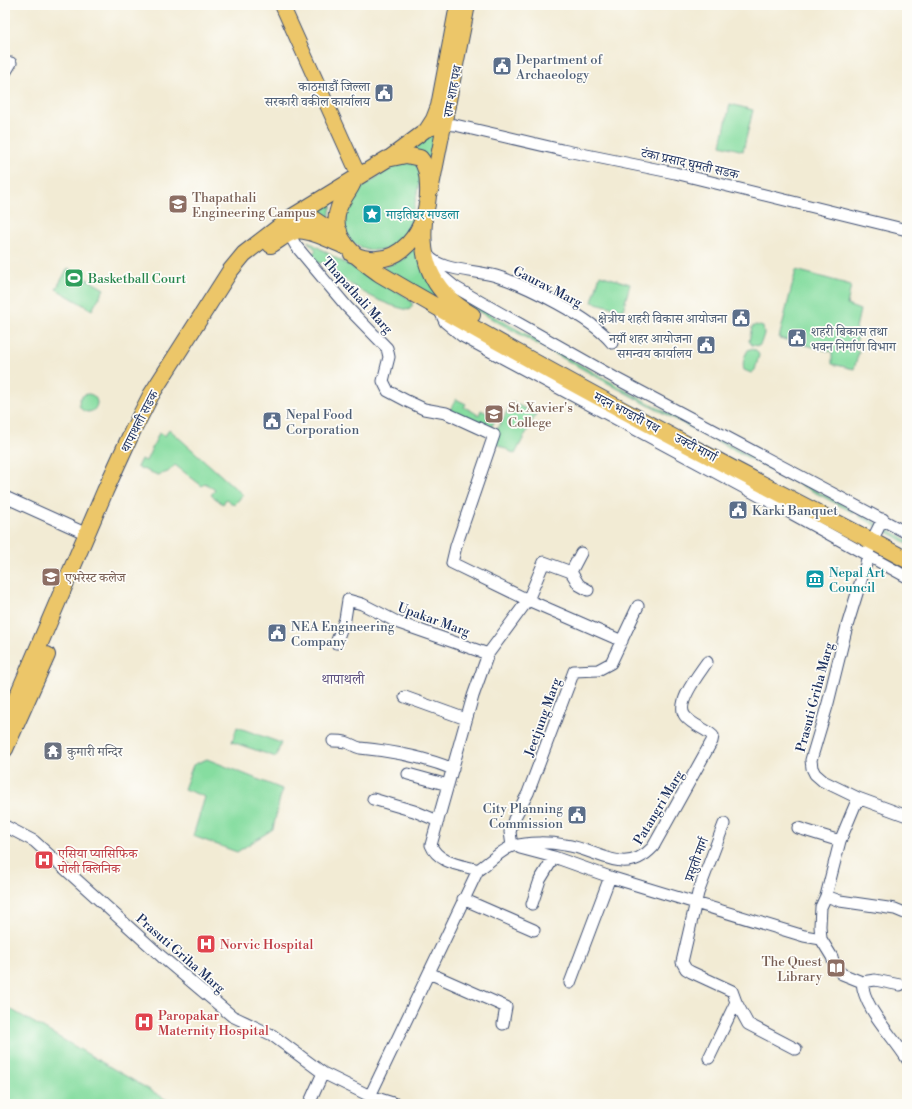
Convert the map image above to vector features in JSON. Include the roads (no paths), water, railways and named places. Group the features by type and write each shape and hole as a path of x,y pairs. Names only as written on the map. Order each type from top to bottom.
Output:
{"highway":[{"path":"414,156 423,161 428,179 426,211 414,238 400,252 377,258 364,257 350,250 339,231 336,219 338,209 358,177 387,159 414,156"},
{"name":"थापाथली सडक","path":"5,724 119,460 151,395 230,271 244,254 292,217 358,177"},
{"name":"मदन भण्डारी पथ","path":"426,211 423,234 425,254 435,283 453,303 875,537 907,560"},
{"path":"292,217 306,217 328,229 339,231"},
{"name":"थापाथली सडक","path":"5,749 22,715 94,540 142,432 204,326 236,278 263,251 289,234 298,230 307,232 350,250"},
{"name":"मदन भण्डारी पथ","path":"350,250 380,274 608,403 875,537 907,549"}],"main road":[{"path":"282,5 355,166 358,177"},
{"name":"राम शाह पथ","path":"426,130 434,118 438,106 457,5"},
{"name":"राम शाह पथ","path":"426,130 444,130 468,5"},
{"path":"387,159 426,130"},
{"path":"426,211 444,130"}],"street":[{"path":"5,73 11,64"},
{"name":"टंका प्रसाद घुमती सडक","path":"444,130 466,128 675,173 907,230"},
{"name":"Thapathali Marg","path":"289,234 296,246 342,301 387,348 390,357 383,381 388,391 424,409 446,413 494,435 456,546 452,563 528,600"},
{"path":"425,254 439,276 479,301 712,430 875,537 907,577"},
{"name":"Gaurav Marg","path":"425,254 432,261 445,267 478,271 523,285 592,325 612,343"},
{"path":"5,497 87,534"},
{"path":"875,537 907,533"},
{"name":"Prasuti Griha Marg","path":"875,537 847,626 828,702 811,760 815,774 823,781 858,798 907,816"},
{"path":"571,572 581,553"},
{"path":"478,870 439,858 431,845 466,718 488,654 528,600 544,562 571,572 579,585 588,590"},
{"name":"Upakar Marg","path":"336,643 346,619 348,600 362,604 399,622 488,654"},
{"path":"528,600 622,641"},
{"name":"Jeetjung Marg","path":"512,846 510,832 514,819 528,793 574,671 598,670 605,668 616,655 638,606"},
{"name":"Patangri Marg","path":"512,846 528,844 566,845 621,862 639,860 646,855 712,741 713,736 684,716 682,706 688,691 707,662"},
{"path":"405,697 466,718"},
{"path":"333,741 345,742 358,748 369,748 405,755 439,763 453,769"},
{"path":"408,774 448,785"},
{"path":"858,798 840,841 826,896 821,907 821,939 832,957 835,967 842,974 862,982 875,980 900,985"},
{"path":"373,799 438,821"},
{"name":"प्रसुती मार्ग","path":"724,824 696,903 682,962 686,969 691,972 732,991 736,1002"},
{"name":"Prasuti Griha Marg","path":"5,827 34,841 162,957 232,1016 272,1035 323,1073 370,1096 396,1104"},
{"path":"798,828 840,841"},
{"path":"370,1096 478,870 512,846 554,857 610,877 804,936 821,939"},
{"path":"532,904 540,880 554,857"},
{"path":"570,982 610,877"},
{"path":"826,896 840,901 895,909 907,914"},
{"path":"463,899 534,930"},
{"path":"429,973 506,1006 503,1024"},
{"path":"862,982 863,991 868,1003 907,1059"},
{"path":"736,1002 748,1024 796,1049"},
{"path":"709,1058 736,1002"},
{"path":"309,1104 323,1073"}],"place":[{"name":"Department of Archaeology","path":"502,66"},
{"name":"काठमाडौं जिल्ला सरकारी वकील कार्यालय","path":"384,93"},
{"name":"Thapathali Engineering Campus","path":"178,204"},
{"name":"माइतिघर मण्डला","path":"372,214"},
{"name":"Basketball Court","path":"74,278"},
{"name":"क्षेत्रीय शहरी विकास आयोजना","path":"741,318"},
{"name":"शहरी बिकास तथा भवन निर्माण विभाग","path":"797,338"},
{"name":"नयाँ शहर आयोजना समन्वय कार्यालय","path":"706,345"},
{"name":"St. Xavier's College","path":"494,414"},
{"name":"Nepal Food Corporation","path":"272,421"},
{"name":"Karki Banquet","path":"738,510"},
{"name":"एभरेस्ट कलेज","path":"51,577"},
{"name":"Nepal Art Council","path":"815,579"},
{"name":"NEA Engineering Company","path":"277,633"},
{"name":"कुमारी मन्दिर","path":"53,751"},
{"name":"City Planning Commission","path":"577,815"},
{"name":"एसिया प्यासिफिक पोली क्लिनिक","path":"44,860"},
{"name":"Norvic Hospital","path":"206,944"},
{"name":"The Quest Library","path":"836,968"},
{"name":"Paropakar Maternity Hospital","path":"144,1022"}],"district":[{"name":"थापाथली","path":"343,679"}]}
